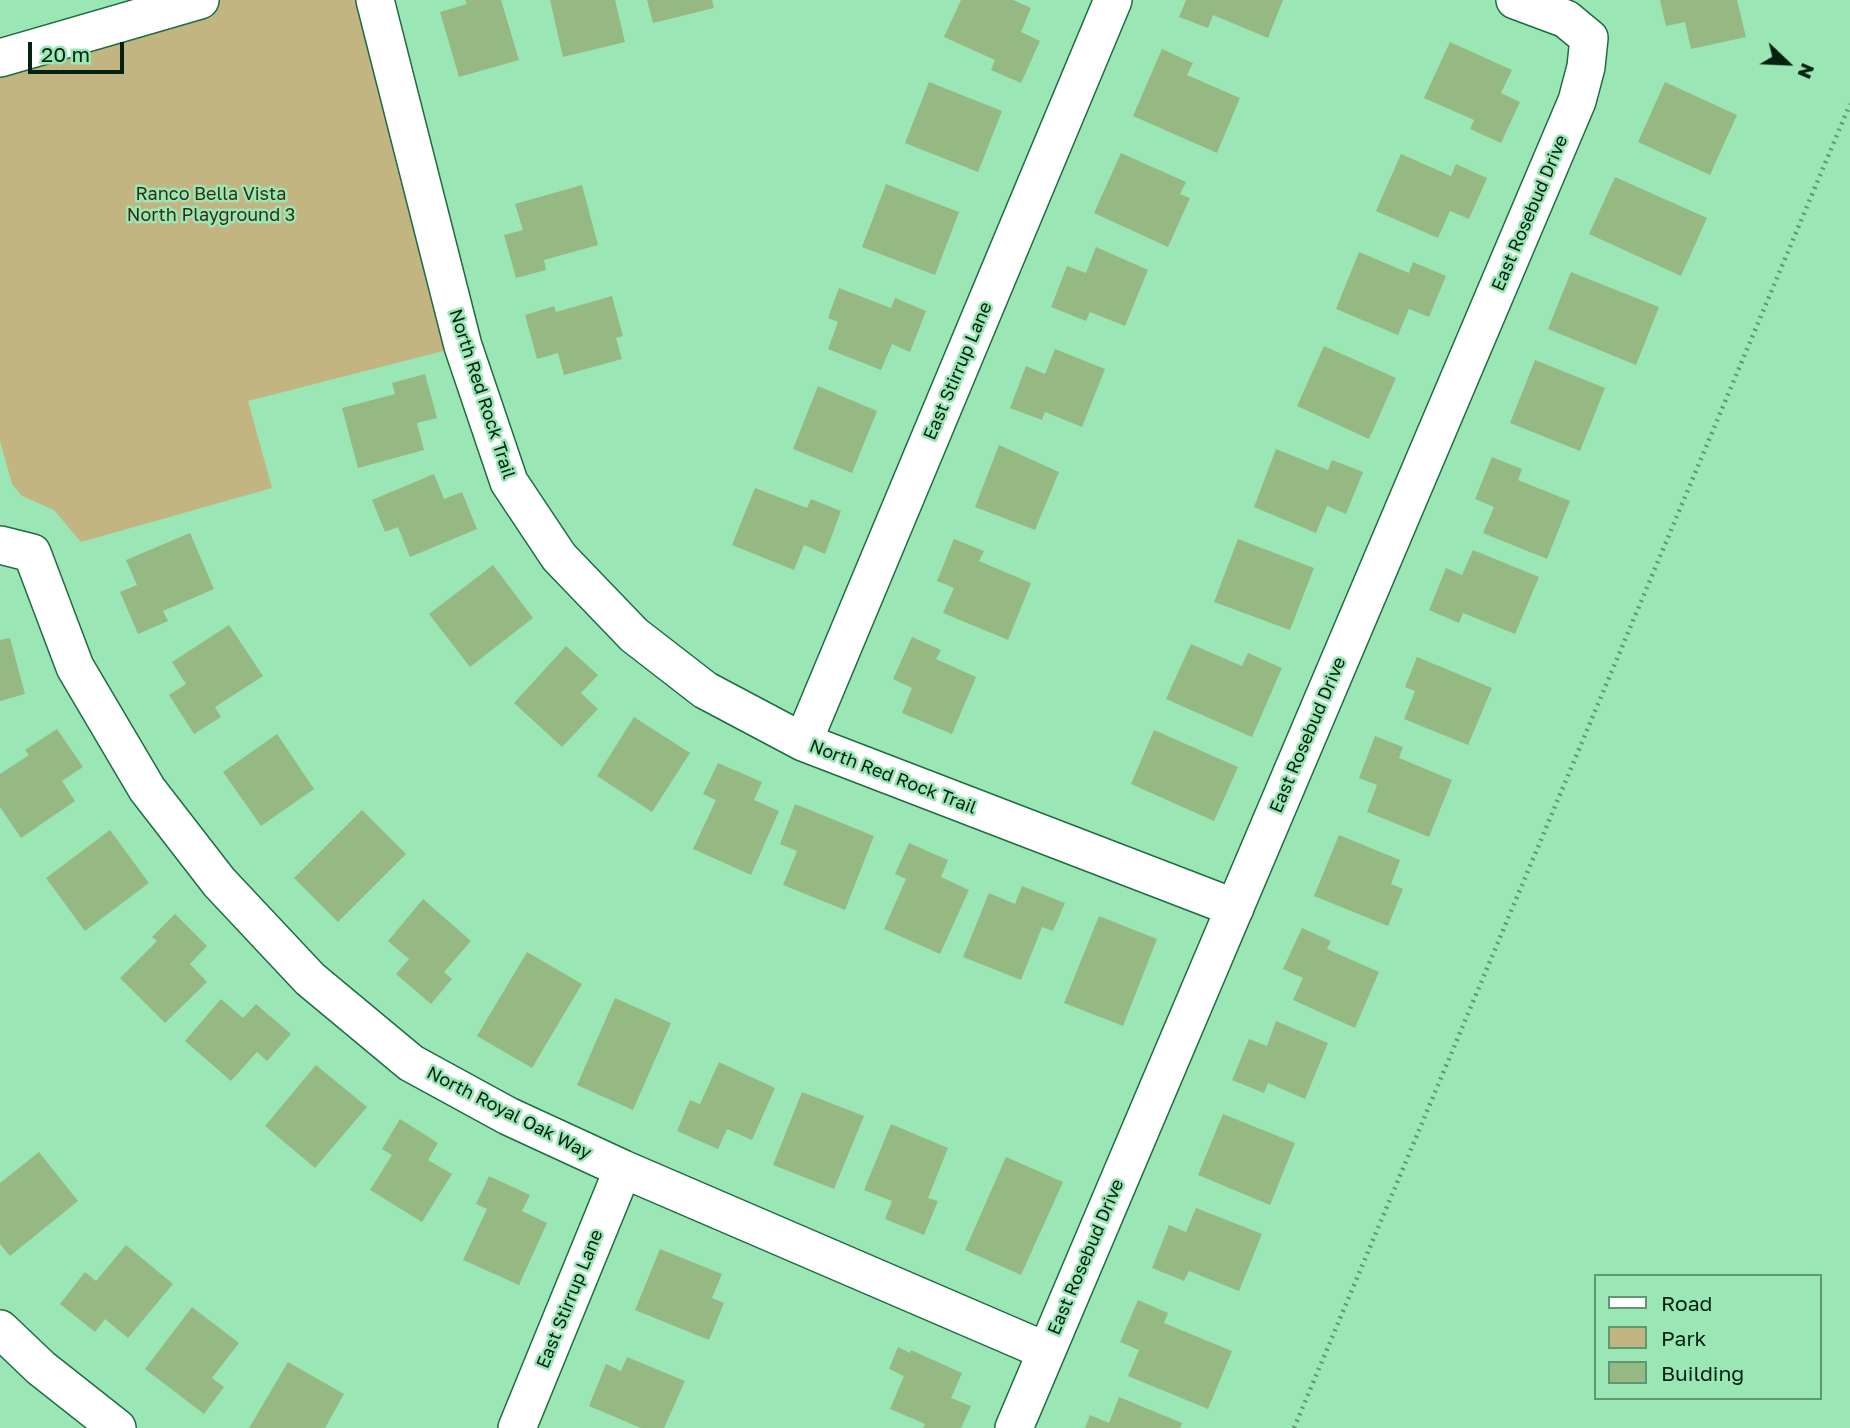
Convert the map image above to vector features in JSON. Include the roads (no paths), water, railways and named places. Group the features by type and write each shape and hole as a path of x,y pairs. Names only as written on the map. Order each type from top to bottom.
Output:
{"street":[{"path":"0,58 200,0"},
{"name":"North Red Rock Trail","path":"375,0 463,346 509,482 559,557 634,635 705,690 803,742 1235,908"},
{"name":"East Stirrup Lane","path":"803,742 1113,0"},
{"name":"East Rosebud Drive","path":"1014,1428 1577,101 1586,67 1588,38 1566,19 1515,0"},
{"name":"North Royal Oak Way","path":"16,549 75,667 147,789 219,882 310,978 411,1063 508,1116 624,1169 1046,1351"},
{"name":"East Stirrup Lane","path":"517,1428 624,1169"},
{"path":"0,1329 41,1368 117,1428"}],"park label":[{"name":"Ranco Bella Vista North Playground 3","path":"211,204"}]}
